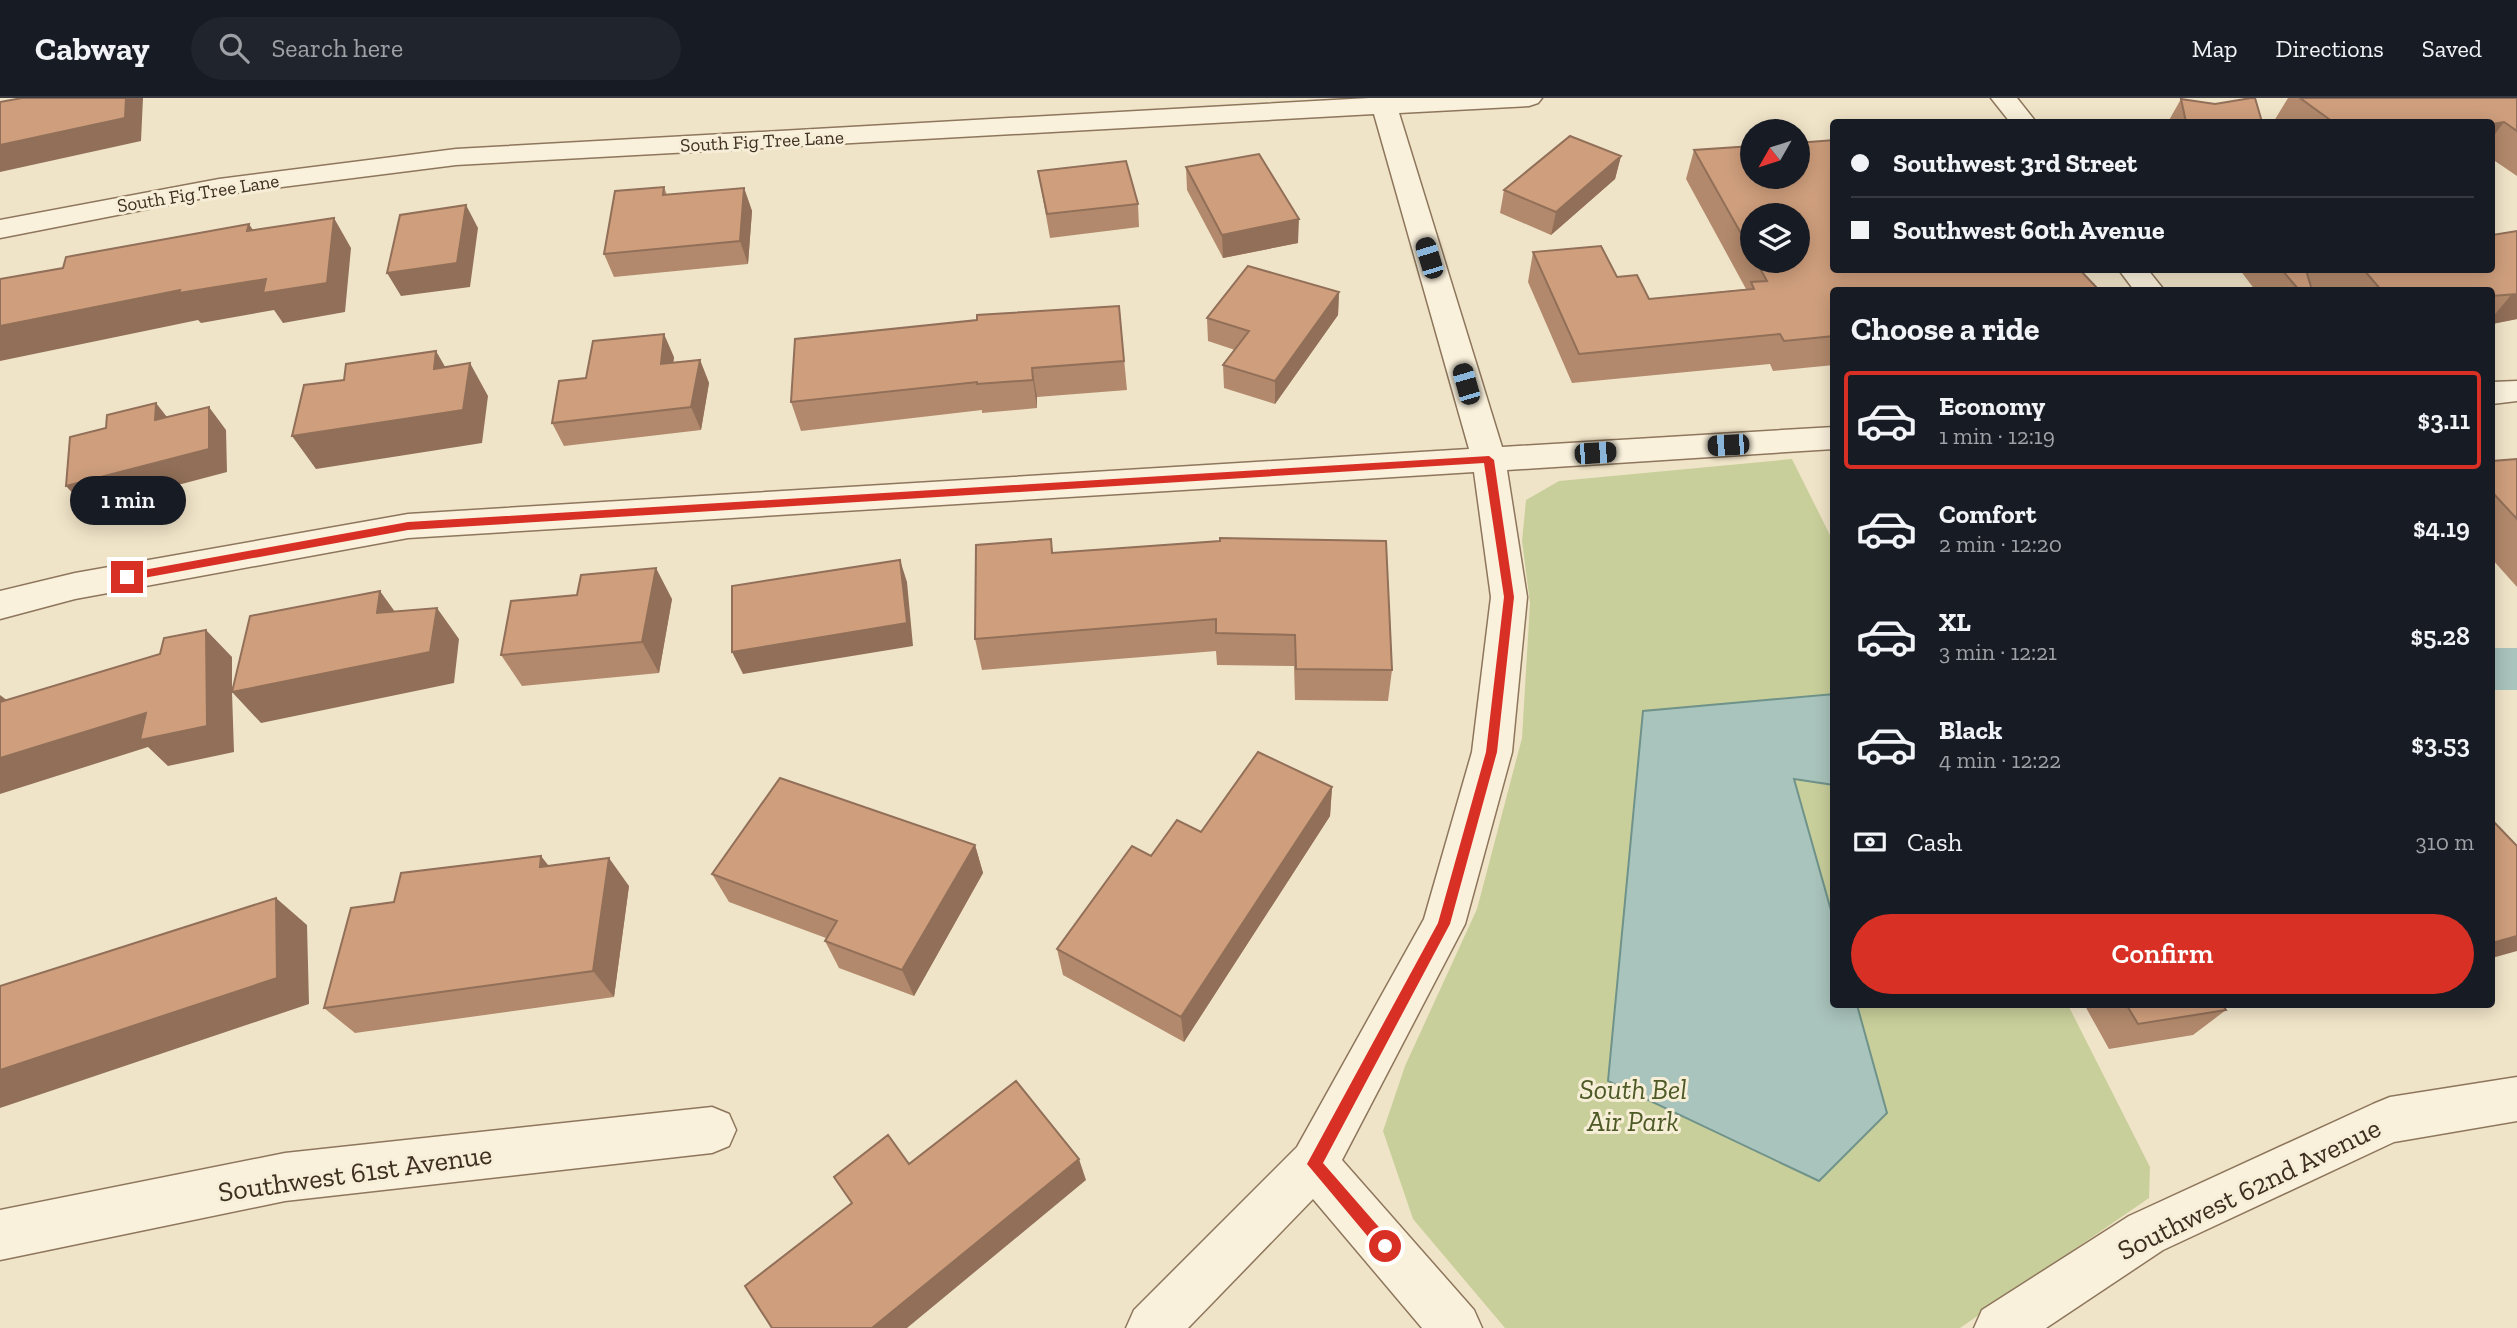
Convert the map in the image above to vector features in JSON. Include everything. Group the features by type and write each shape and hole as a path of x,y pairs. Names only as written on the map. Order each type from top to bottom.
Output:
{"street":[{"name":"South Fig Tree Lane","path":"0,229 219,187 456,157 1383,102 1529,98"},
{"path":"2004,98 2021,119"},
{"path":"1152,1328 1314,1164 1444,924 1492,752 1509,597 1489,460 1383,102"},
{"path":"2135,273 2147,287"},
{"path":"2495,393 2517,391"},
{"path":"0,605 75,586 408,526 1830,438"},
{"name":"Southwest 62nd Avenue","path":"2000,1328 2146,1233 2390,1121 2517,1099"},
{"name":"Southwest 61st Avenue","path":"0,1235 285,1177 712,1130"},
{"path":"1314,1164 1456,1328"}],"green space":[{"name":"South Bel Air Park","path":"1792,459 1830,535 1830,1008 2070,1008 2150,1167 2149,1198 1960,1328 1505,1328 1413,1219 1383,1131 1405,1066 1477,909 1522,738 1530,603 1522,541 1526,500 1559,481"}],"water":[{"path":"1830,694 1830,784 1794,779 1830,907 1830,1008 1858,1008 1887,1113 1819,1181 1608,1081 1643,711"}],"building":[{"path":"22,98 126,98 125,118 0,145 0,102"},
{"path":"2255,98 2261,119 2185,119 2181,99 2215,104"},
{"path":"2300,98 2517,98 2517,131 2504,122 2495,124 2495,119 2329,119"},
{"path":"1570,136 1621,156 1556,212 1504,190"},
{"path":"1830,140 1830,273 2083,273 2096,287 1830,287 1830,336 1784,341 1780,334 1579,354 1533,252 1601,246 1617,277 1637,275 1649,299 1754,289 1751,282 1767,281 1763,273 1810,273 1810,203 1740,203 1740,232 1694,150 1740,147 1740,189 1810,189 1810,142"},
{"path":"1259,154 1299,219 1222,235 1186,167"},
{"path":"1126,161 1138,204 1047,214 1038,171"},
{"path":"664,187 663,195 744,188 740,241 604,254 615,191"},
{"path":"466,205 457,263 387,273 400,215"},
{"path":"334,218 327,283 263,293 266,279 179,293 180,290 0,326 0,279 63,268 66,257 249,224 247,231"},
{"path":"2517,231 2517,294 2495,296 2495,287 2378,287 2367,273 2495,273 2495,235"},
{"path":"1248,266 1339,292 1275,381 1223,365 1249,331 1207,318"},
{"path":"2285,273 2307,273 2311,287 2296,287"},
{"path":"1119,306 1124,361 1032,368 1033,380 977,382 791,402 795,339 977,320 977,315"},
{"path":"664,334 661,364 700,360 691,407 552,423 559,381 586,378 593,341"},
{"path":"436,351 434,369 470,363 463,410 292,436 304,385 344,380 346,364"},
{"path":"156,403 155,420 209,407 209,449 66,486 70,437 106,428 107,415"},
{"path":"2517,459 2517,519 2495,495 2495,461"},
{"path":"1220,538 1386,541 1392,670 1296,669 1295,635 1216,633 1216,619 975,639 976,545 1051,539 1052,553 1220,541"},
{"path":"900,560 907,623 732,652 732,586"},
{"path":"656,568 642,642 501,655 511,601 577,595 581,575"},
{"path":"380,591 377,613 437,608 430,652 232,692 250,616"},
{"path":"206,630 207,726 140,740 146,713 0,758 0,702 160,654 164,638"},
{"path":"1258,752 1332,787 1181,1017 1057,949 1132,846 1151,856 1177,820 1201,832"},
{"path":"780,778 975,845 902,970 825,941 837,921 712,874"},
{"path":"2495,823 2517,846 2517,936 2495,942"},
{"path":"541,856 540,867 609,858 593,971 324,1008 351,908 394,902 401,873"},
{"path":"276,898 277,978 0,1070 0,986"},
{"path":"2128,1008 2226,1010 2138,1024"},
{"path":"1016,1081 1079,1159 872,1328 772,1328 745,1286 852,1203 834,1177 888,1135 909,1164"}],"waterway":[{"path":"2495,669 2517,669"}],"route":[{"path":"127,577 408,526 1489,460 1509,597 1492,752 1444,924 1314,1164 1385,1246"}]}
